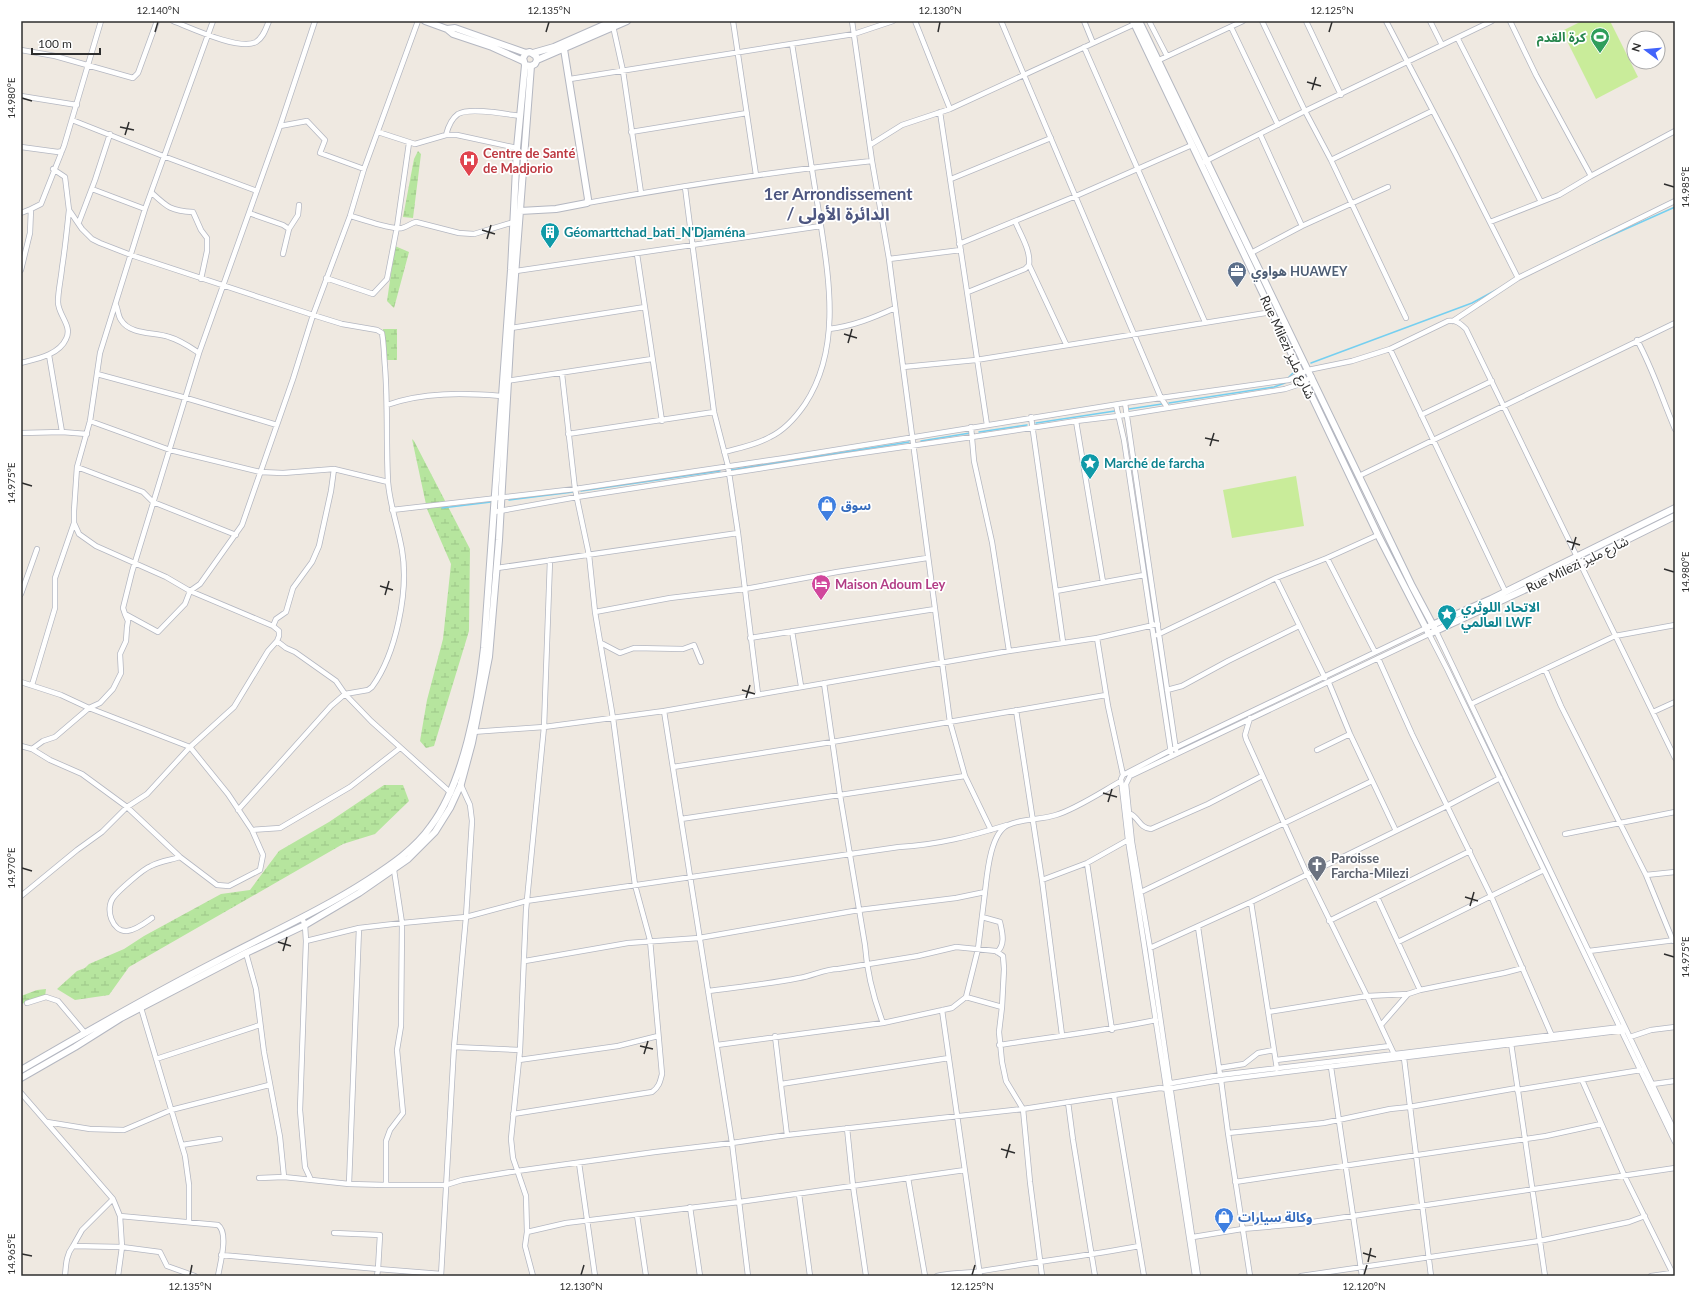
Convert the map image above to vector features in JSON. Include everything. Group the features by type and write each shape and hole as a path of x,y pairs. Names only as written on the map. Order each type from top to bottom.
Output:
{"street":[{"path":"21,213 41,204 53,169 62,151 101,21"},
{"path":"21,50 88,64 130,78 136,76 157,21"},
{"path":"174,21 232,43 248,44 256,42 263,36 269,21"},
{"path":"32,685 55,608 55,578 74,523 77,467 90,421 100,353 163,156 213,21"},
{"path":"32,749 43,741 56,737 89,708 100,703 112,689 121,673 120,654 126,641 128,620 123,608 134,564 199,353 280,126 315,21"},
{"path":"125,614 158,632 185,604 190,590 200,584 242,525 293,378 313,315 350,216 364,169 418,21"},
{"path":"425,21 447,29 453,34 492,47 526,64 535,64 537,60 564,49 613,23"},
{"path":"21,1078 141,1008 246,953 305,925 359,893 408,859 435,832 450,808 472,732 487,669 496,568 501,396 505,381 511,328 520,211 526,64 523,56 529,53 554,47 613,23 627,21"},
{"path":"733,21 756,175"},
{"path":"852,21 872,162 889,259 927,558 943,663 950,722 966,776 991,830"},
{"path":"570,79 854,34 893,21"},
{"path":"915,21 950,108"},
{"path":"1001,21 1161,398 1167,407"},
{"path":"1084,21 1093,43"},
{"path":"1150,21 1167,56"},
{"path":"1157,61 1243,21"},
{"path":"1262,21 1305,111 1331,160 1406,318"},
{"path":"1306,21 1340,95"},
{"path":"1386,21 1518,278"},
{"path":"1430,21 1442,45"},
{"path":"1204,163 1305,111 1442,45 1458,39 1483,23 1492,21"},
{"path":"1510,21 1536,75 1591,176"},
{"path":"870,145 902,125 950,108 1137,22"},
{"name":"Rue Milezi شارع مليز","path":"1137,22 1157,61 1192,145 1204,163 1251,253 1412,586 1436,631"},
{"name":"Rue Milezi شارع مليز","path":"1137,22 1204,163 1300,373 1378,535 1429,634 1580,563 1675,516"},
{"path":"613,23 623,71 641,193"},
{"path":"1231,27 1278,125"},
{"path":"447,29 454,28 529,53 536,56 537,60"},
{"path":"1458,39 1541,202"},
{"path":"724,452 750,446 770,437 782,429 797,415 813,392 821,373 830,329 827,276 821,226 792,44"},
{"path":"1084,47 1205,322"},
{"path":"564,49 587,191 587,204"},
{"path":"497,498 520,116 526,64"},
{"path":"21,96 77,105"},
{"path":"446,135 447,128 452,120 459,114 469,111 520,116"},
{"path":"1331,160 1432,111"},
{"path":"631,132 747,112"},
{"path":"940,112 968,292 976,360 987,425"},
{"path":"72,120 257,191"},
{"path":"280,126 307,121 325,140 320,153 364,169"},
{"path":"1490,222 1559,195 1675,131"},
{"path":"378,132 409,143 421,143 446,135 457,135 518,148"},
{"path":"78,222 92,189 110,134"},
{"path":"1260,134 1302,226"},
{"path":"951,179 1051,138"},
{"path":"326,278 373,294 387,279 397,227 409,143"},
{"path":"960,244 1076,196 1192,145"},
{"path":"21,147 58,152 62,151"},
{"path":"520,211 556,209 641,193 811,167 872,162"},
{"path":"21,363 49,355 64,343 67,338 68,327 59,312 58,301 67,237 69,210 65,177 53,169"},
{"path":"685,187 691,245 714,412 728,466 758,694"},
{"path":"1251,253 1302,226 1388,187"},
{"path":"92,189 145,209"},
{"path":"152,193 167,207 180,211 193,212 201,230 207,238 207,251 201,279"},
{"path":"1453,321 1518,278 1675,201"},
{"path":"283,254 289,229 298,215 299,205"},
{"path":"21,270 30,233 31,209"},
{"path":"69,210 92,239 131,255 313,315 342,324 380,331 383,341 387,405 388,482 392,510 402,551 404,582 400,619 386,658 372,687 368,690 345,694 317,720 238,810"},
{"path":"249,213 283,225 289,229"},
{"path":"350,216 386,226 403,228 416,222 460,233 474,234 514,222"},
{"path":"1015,221 1028,253 1029,265 1066,344"},
{"path":"516,271 821,226"},
{"path":"889,259 961,250"},
{"path":"637,254 662,421"},
{"path":"968,292 1025,269 1029,265"},
{"path":"116,304 121,320 129,327 141,332 169,337 184,343 199,353"},
{"path":"511,328 645,307"},
{"path":"830,329 847,327 868,320 895,308"},
{"path":"903,367 976,360 1066,344 1134,335 1272,312"},
{"path":"392,510 575,489 1031,417 1289,380 1308,370 1352,361 1390,349 1448,321 1453,321 1460,323 1466,329 1675,758"},
{"path":"1359,476 1637,340 1675,323"},
{"path":"1637,340 1649,362 1662,399 1675,429"},
{"path":"1390,349 1505,591"},
{"path":"49,355 62,432"},
{"path":"505,381 562,374 652,359"},
{"path":"97,374 277,425"},
{"path":"513,1114 652,1092 657,1089 662,1074 650,940 635,885 613,718 596,612 589,555 575,489 562,374"},
{"path":"497,512 515,507 577,497 1285,390 1312,377"},
{"path":"1421,415 1492,382"},
{"path":"387,405 404,399 423,396 471,394 501,396"},
{"path":"1125,403 1158,624 1174,752"},
{"path":"1116,405 1124,440 1153,635 1174,752"},
{"path":"568,434 714,412"},
{"path":"1031,417 1063,642"},
{"path":"90,421 170,450 260,472 283,473 334,470 388,482"},
{"path":"1076,421 1103,582"},
{"path":"971,427 974,461 992,542 1009,651"},
{"path":"21,433 62,432 87,434"},
{"path":"77,467 143,492 153,502 236,535"},
{"path":"273,626 276,620 286,612 293,588 312,562 319,546 334,470"},
{"name":"Rue Milezi شارع مليز","path":"1426,628 1675,508"},
{"path":"472,732 483,654 497,512"},
{"path":"21,896 72,854 102,832 127,807 147,794 190,747 234,707 268,651 278,641 279,636 279,631 273,626 190,590 166,577 134,564 87,540 79,534 74,523"},
{"path":"496,568 738,533"},
{"path":"1153,635 1159,635 1276,578 1327,558 1378,535"},
{"path":"21,594 38,549"},
{"path":"596,612 670,598 745,588 927,558"},
{"path":"1327,558 1375,652"},
{"path":"533,1276 525,1246 527,1232 526,1196 512,1151 513,1114 520,1050 526,901 544,727 550,560"},
{"path":"1056,591 1144,575"},
{"path":"1276,578 1325,678"},
{"path":"750,638 935,609"},
{"path":"472,732 544,727 664,711 801,686 1063,642 1097,638 1158,624"},
{"path":"1470,704 1615,636 1675,625"},
{"path":"1167,690 1182,686 1228,661 1299,626"},
{"path":"1195,1276 1150,948 1129,813 1126,784 1127,779 1174,752 1426,628"},
{"path":"792,631 801,686"},
{"path":"1436,631 1589,951 1641,1070 1675,1142"},
{"path":"1123,775 1329,682 1429,634 1448,669 1544,870 1623,1028 1630,1037 1675,1132"},
{"path":"1097,638 1106,695 1123,775 1121,781 1128,840 1156,1020 1193,1237 1198,1276"},
{"path":"278,641 286,648 295,652 336,681 345,694 400,748 450,793"},
{"path":"601,643 620,653 634,648 683,649 694,645 701,662"},
{"path":"1378,658 1412,734 1491,896 1552,1036"},
{"path":"1545,669 1561,706 1646,875 1674,940 1589,951"},
{"path":"21,682 190,747 207,767 252,830 263,855 260,870 229,886 217,885 180,857 127,807 82,774 50,760 32,749 21,746"},
{"path":"1329,682 1350,734 1396,831"},
{"path":"824,683 866,965 874,999 883,1023"},
{"path":"673,767 832,742 1106,695"},
{"path":"1653,712 1675,702"},
{"path":"1016,710 1042,880 1062,1035"},
{"path":"664,711 732,1143 748,1276"},
{"path":"1250,718 1245,737 1329,921 1367,996 1394,1054"},
{"path":"1317,750 1350,734"},
{"path":"252,830 280,828 350,787 400,748"},
{"path":"681,819 966,776"},
{"path":"1129,813 1133,815 1141,826 1146,829 1151,829 1208,804 1262,776"},
{"path":"1150,948 1251,902 1447,806 1500,778"},
{"path":"306,941 358,928 466,917 526,901 690,876 922,845 977,834 1007,825 1063,813 1121,781"},
{"path":"1141,892 1372,781"},
{"path":"21,1070 85,1032 183,978 302,918 355,888 405,854 431,827 450,793 458,783"},
{"path":"221,1255 441,1275 454,1047 466,917 472,821 470,805 458,783"},
{"path":"1565,834 1675,812"},
{"path":"717,1045 883,1023 952,1008 966,997 978,949 988,866 993,846 998,836 1007,825"},
{"path":"1042,880 1087,863 1128,840"},
{"path":"1329,921 1470,851"},
{"path":"152,918 143,925 128,931 114,926 110,913 112,898 148,867 180,857"},
{"path":"1087,863 1112,1030"},
{"path":"386,1185 387,1135 403,1113 397,1050 401,1026 402,923 394,870"},
{"path":"1398,942 1544,870"},
{"path":"1646,875 1675,872"},
{"path":"524,961 650,940 699,938 859,910 956,898 984,892"},
{"path":"1376,897 1420,990"},
{"path":"1251,902 1277,1069"},
{"path":"982,917 1000,922 1003,942 1002,948 998,952"},
{"path":"302,918 305,925 306,941 300,1110 305,1168 311,1180"},
{"path":"1198,927 1250,1276"},
{"path":"349,1184 358,928"},
{"path":"708,991 802,978 829,969 866,965 918,956 956,947 998,952 1003,956 1004,969 999,1045 1006,1081 1023,1109 1030,1182 1042,1276"},
{"path":"246,953 256,989 269,1085 280,1137 284,1177"},
{"path":"1268,1012 1367,996 1408,994 1420,990 1523,968"},
{"path":"1380,1025 1408,994"},
{"path":"27,1003 46,997 58,1002 85,1032"},
{"path":"966,997 1002,1007"},
{"path":"141,1008 185,1156 189,1185 189,1222"},
{"path":"942,1010 980,1274"},
{"path":"999,1045 1062,1035 1112,1030 1156,1020"},
{"path":"156,1058 260,1025"},
{"path":"259,1178 284,1177 349,1184 446,1185 462,1180 517,1171 655,1152 957,1115 1023,1109 1114,1096 1277,1069 1394,1054 1511,1043 1552,1036 1623,1028"},
{"path":"1221,1078 1404,1058 1623,1028"},
{"path":"1630,1037 1651,1030 1675,1028"},
{"path":"519,1060 618,1046 658,1036"},
{"path":"776,1036 787,1135"},
{"path":"1511,1043 1545,1276"},
{"path":"1276,1060 1390,1046"},
{"path":"454,1047 520,1050"},
{"path":"1219,1068 1244,1064 1258,1053 1274,1050"},
{"path":"781,1084 949,1058"},
{"path":"1404,1058 1432,1276"},
{"path":"1331,1067 1362,1276"},
{"path":"1228,1133 1302,1126 1340,1120 1390,1108 1410,1107 1641,1070"},
{"path":"1582,1080 1624,1175 1673,1275 1651,1276"},
{"path":"1653,1084 1675,1081"},
{"path":"47,1122 90,1130 124,1130 171,1110 269,1085"},
{"path":"21,1093 113,1199 120,1216 122,1247 118,1276"},
{"path":"1114,1096 1144,1276"},
{"path":"1068,1102 1095,1276"},
{"path":"1235,1182 1345,1167 1546,1136 1601,1124"},
{"path":"847,1128 853,1186 866,1276"},
{"path":"182,1145 220,1139"},
{"path":"579,1163 586,1221 595,1276"},
{"path":"1193,1237 1242,1229 1299,1224 1423,1204 1532,1188 1560,1186 1675,1168"},
{"path":"527,1232 586,1221 799,1194 965,1170"},
{"path":"908,1178 925,1276"},
{"path":"799,1194 810,1276"},
{"path":"65,1276 69,1251 82,1230 113,1199"},
{"path":"690,1207 700,1276"},
{"path":"637,1215 646,1276"},
{"path":"120,1216 214,1224 220,1226 224,1235 218,1276"},
{"path":"1301,1276 1539,1241 1629,1222 1645,1216"},
{"path":"334,1234 380,1236 377,1276"},
{"path":"73,1246 122,1247 160,1252 167,1266 195,1276"},
{"path":"937,1276 950,1273 980,1274 1040,1261 1056,1261 1138,1246"}],"green space":[{"name":"كرة القدم","path":"1582,21 1610,21 1626,53 1626,70 1634,70 1638,77 1596,99 1562,31"},
{"path":"418,151 421,154 413,218 403,217 414,159"},
{"path":"395,246 409,252 394,308 387,301"},
{"path":"383,329 397,329 397,360 386,360"},
{"path":"412,439 470,549 469,631 434,746 426,748 420,741 427,700 443,639 451,564 427,509"},
{"path":"1296,476 1304,526 1232,538 1223,490"},
{"path":"384,785 403,785 409,801 375,834 343,844 129,967 109,995 75,1000 57,989 77,971 85,968 89,964 124,949 144,936 221,894 250,890 279,851 329,822"},
{"path":"46,989 45,997 21,1004 21,996 37,990"}],"waterway":[{"path":"1592,244 1675,207"},
{"path":"1311,363 1472,303 1498,289"},
{"path":"1289,377 1296,370"},
{"path":"1169,403 1274,387 1285,383"},
{"path":"1129,409 1162,404"},
{"path":"1036,423 1115,411"},
{"path":"979,432 1027,425"},
{"path":"921,441 970,433"},
{"path":"731,470 909,442"},
{"path":"581,491 720,471"},
{"path":"509,500 573,492"},
{"path":"442,508 491,502"}],"place":[{"name":"كرة القدم","path":"1600,54"},
{"name":"Centre de Santé de Madjorio","path":"469,177"},
{"name":"Géomarttchad_bati_N'Djaména","path":"550,249"},
{"name":"هواوي HUAWEY","path":"1237,288"},
{"name":"Marché de farcha","path":"1090,480"},
{"name":"سوق","path":"827,522"},
{"name":"Maison Adoum Ley","path":"821,601"},
{"name":"الاتحاد اللوثري العالمي LWF","path":"1447,631"},
{"name":"Paroisse Farcha-Milezi","path":"1317,882"},
{"name":"وكالة سيارات","path":"1224,1234"}],"district":[{"name":"1er Arrondissement / الدائرة الأولى","path":"838,203"}]}
